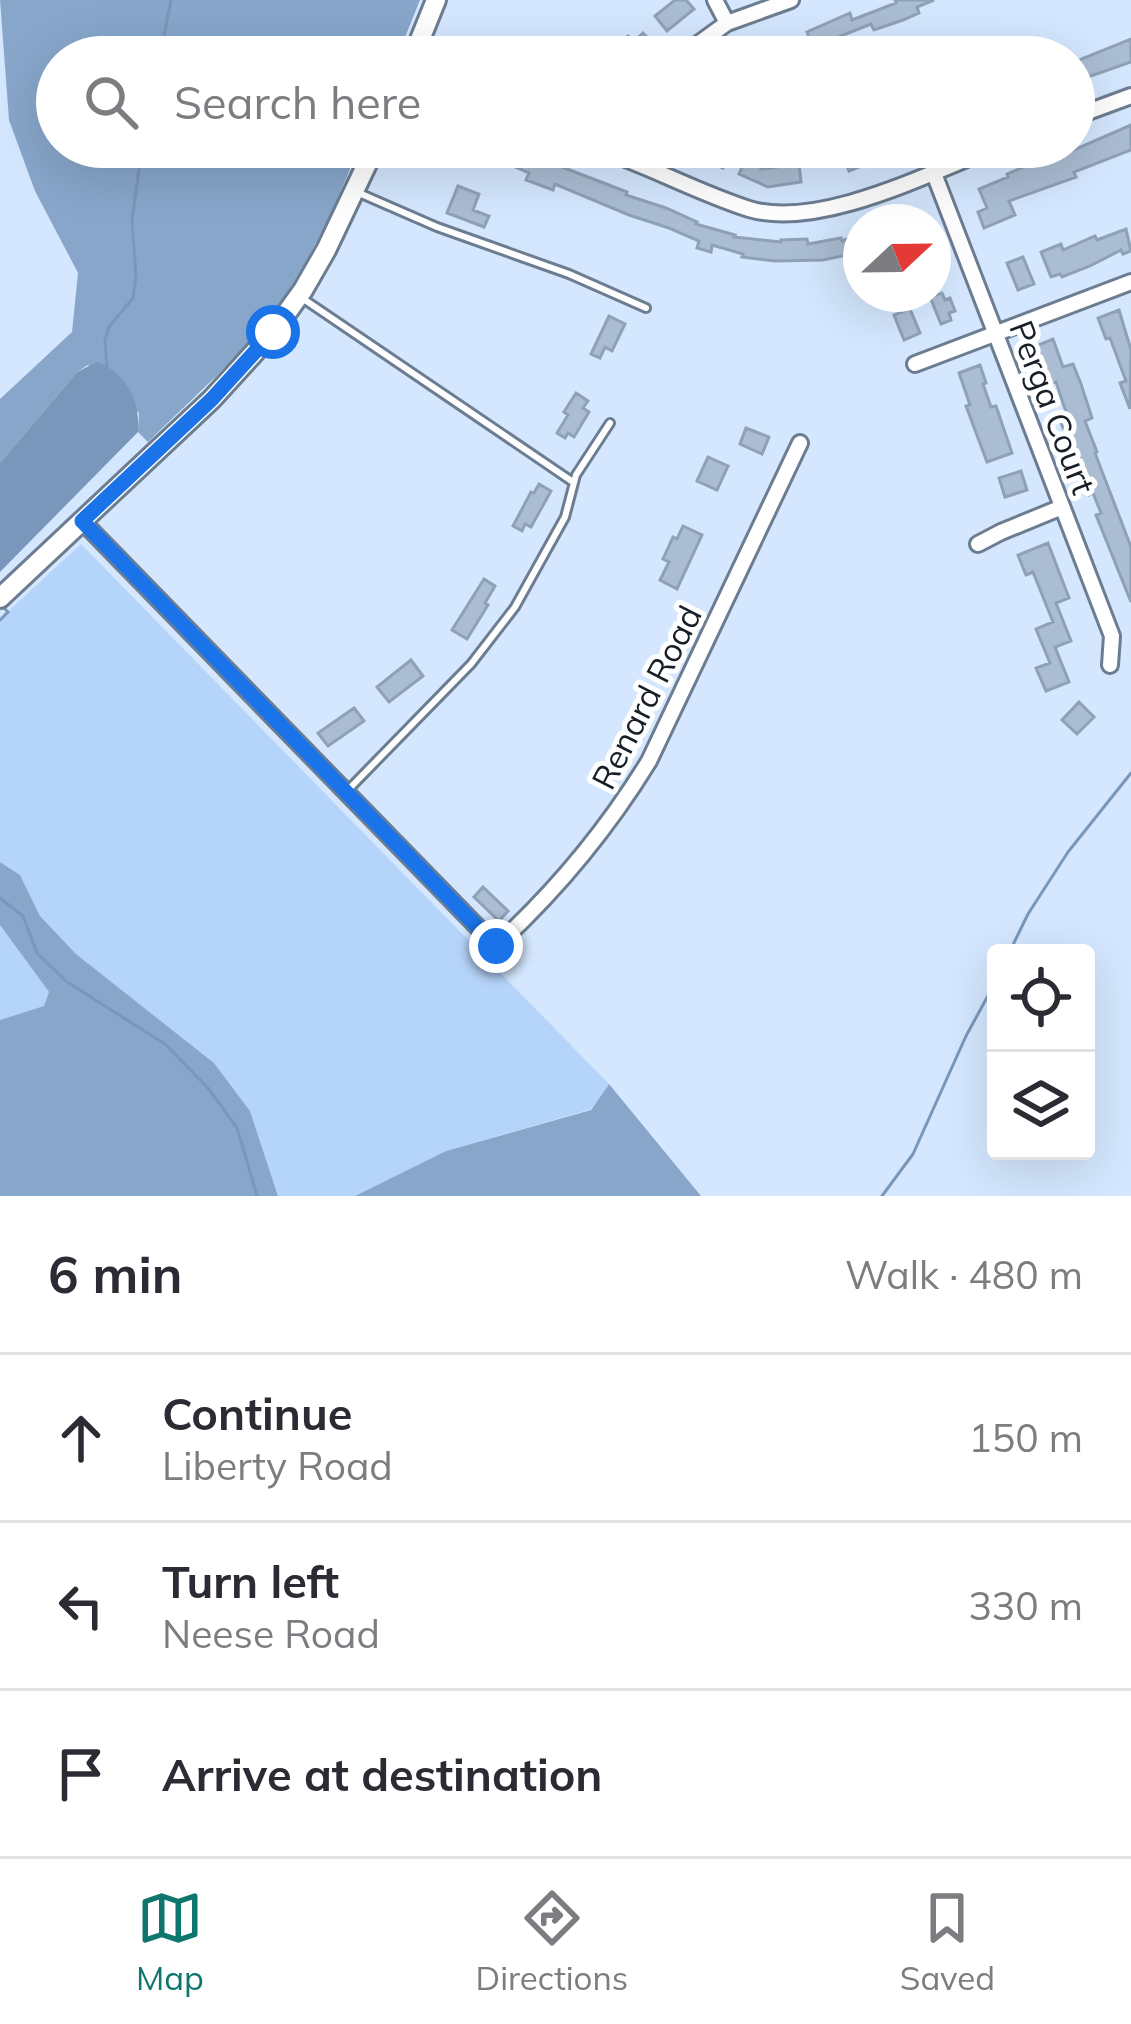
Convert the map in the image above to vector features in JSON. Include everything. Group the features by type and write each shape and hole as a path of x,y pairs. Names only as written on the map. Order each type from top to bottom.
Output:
{"street":[{"path":"421,36 436,0"},
{"path":"716,0 727,23"},
{"path":"709,36 727,23 791,0"},
{"path":"1095,109 1131,96"},
{"path":"0,598 228,383 273,332 326,250 366,168"},
{"path":"658,168 751,210 782,214 841,207 941,168"},
{"name":"Perga Court","path":"933,171 1112,636 1110,664"},
{"path":"915,364 1131,282"},
{"name":"Renard Road","path":"346,792 496,946 574,867 622,806 649,761 800,442"},
{"path":"979,544 1062,507"},
{"path":"82,521 346,792"}],"lane":[{"path":"356,191 646,308"},
{"path":"299,296 573,482"},
{"path":"346,792 471,664 515,607 565,518 573,482 610,423"}],"shaded area":[{"path":"0,0 420,0 405,36 36,36 36,168 350,168 323,228 278,306 233,359 148,442 138,432 139,413 88,365 0,463 0,399 72,332 78,273 35,191 9,120"},
{"path":"97,362 130,390 138,432 0,572 0,463 77,372"},
{"path":"81,544 609,1084 591,1109 446,1151 355,1196 278,1196 250,1111 214,1063 76,954 40,916 20,875 0,862 0,619"},
{"path":"0,862 20,875 40,916 76,954 214,1063 250,1111 278,1196 0,1196 0,1020 44,1006 49,992 0,925"},
{"path":"0,925 49,992 45,1006 0,1020"},
{"path":"609,1084 701,1196 355,1196 446,1151 591,1110"}],"building":[{"path":"675,0 686,0 694,9 667,31 655,16"},
{"path":"934,0 917,7 919,13 874,30 871,24 841,36 809,36 807,32 850,13 852,20 896,3"},
{"path":"1131,39 1131,62 1095,75 1095,54"},
{"path":"1131,125 1131,150 1095,164 1095,141"},
{"path":"518,168 565,168 734,237 781,242 807,239 808,244 841,238 843,256 775,261 742,257 712,245 711,252 669,228 555,184 553,190 526,180 529,173"},
{"path":"742,168 799,168 801,182 768,187 739,174"},
{"path":"1021,168 1084,168 1074,172 1076,177 1009,201 1015,215 984,228 978,212 987,208 979,189"},
{"path":"458,186 479,194 473,210 489,216 484,227 447,213"},
{"path":"1126,229 1131,251 1123,254 1121,250 1062,277 1051,277 1041,252 1061,244 1063,250"},
{"path":"1023,257 1034,284 1018,290 1007,263"},
{"path":"951,301 955,311 949,313 951,320 941,324 936,312 951,312"},
{"path":"1119,310 1131,350 1130,409 1120,383 1126,381 1098,318"},
{"path":"911,312 920,333 904,340 894,315"},
{"path":"609,316 625,324 612,351 605,347 600,358 591,354"},
{"path":"1053,339 1063,367 1073,364 1081,384 1092,418 1085,421 1131,547 1131,602 1096,515 1101,513 1084,483 1089,481 1059,418 1067,415 1056,382 1047,386 1034,355 1039,353 1036,346"},
{"path":"980,365 991,407 996,406 1012,453 987,462 959,373"},
{"path":"576,393 588,401 583,408 589,412 574,437 568,433 565,438 557,433"},
{"path":"746,428 769,437 762,454 740,444"},
{"path":"708,457 728,466 717,490 697,481"},
{"path":"1021,471 1027,490 1005,497 999,478"},
{"path":"539,484 551,491 531,527 525,524 522,531 513,526"},
{"path":"683,526 702,535 677,589 660,580 669,562 663,559"},
{"path":"1048,543 1069,598 1056,603 1071,641 1055,647 1069,682 1046,691 1036,668 1050,663 1036,629 1053,622 1033,572 1026,575 1018,555"},
{"path":"484,579 495,586 467,639 452,630"},
{"path":"411,660 423,676 389,702 377,687"},
{"path":"1079,702 1094,717 1077,734 1062,720"},
{"path":"354,708 364,721 328,746 318,733"},
{"path":"483,887 508,911 499,921 474,897"}],"waterway":[{"path":"164,36 171,0"},
{"path":"107,369 109,327 133,298 132,220 139,168"},
{"path":"0,620 8,612 4,608"},
{"path":"1013,944 1068,852 1131,773"},
{"path":"0,898 23,916 37,953 67,982 165,1044 208,1088 237,1128 257,1196"},
{"path":"882,1196 913,1154 987,998"}],"route":[{"path":"273,332 212,399 82,521 496,946"}]}
